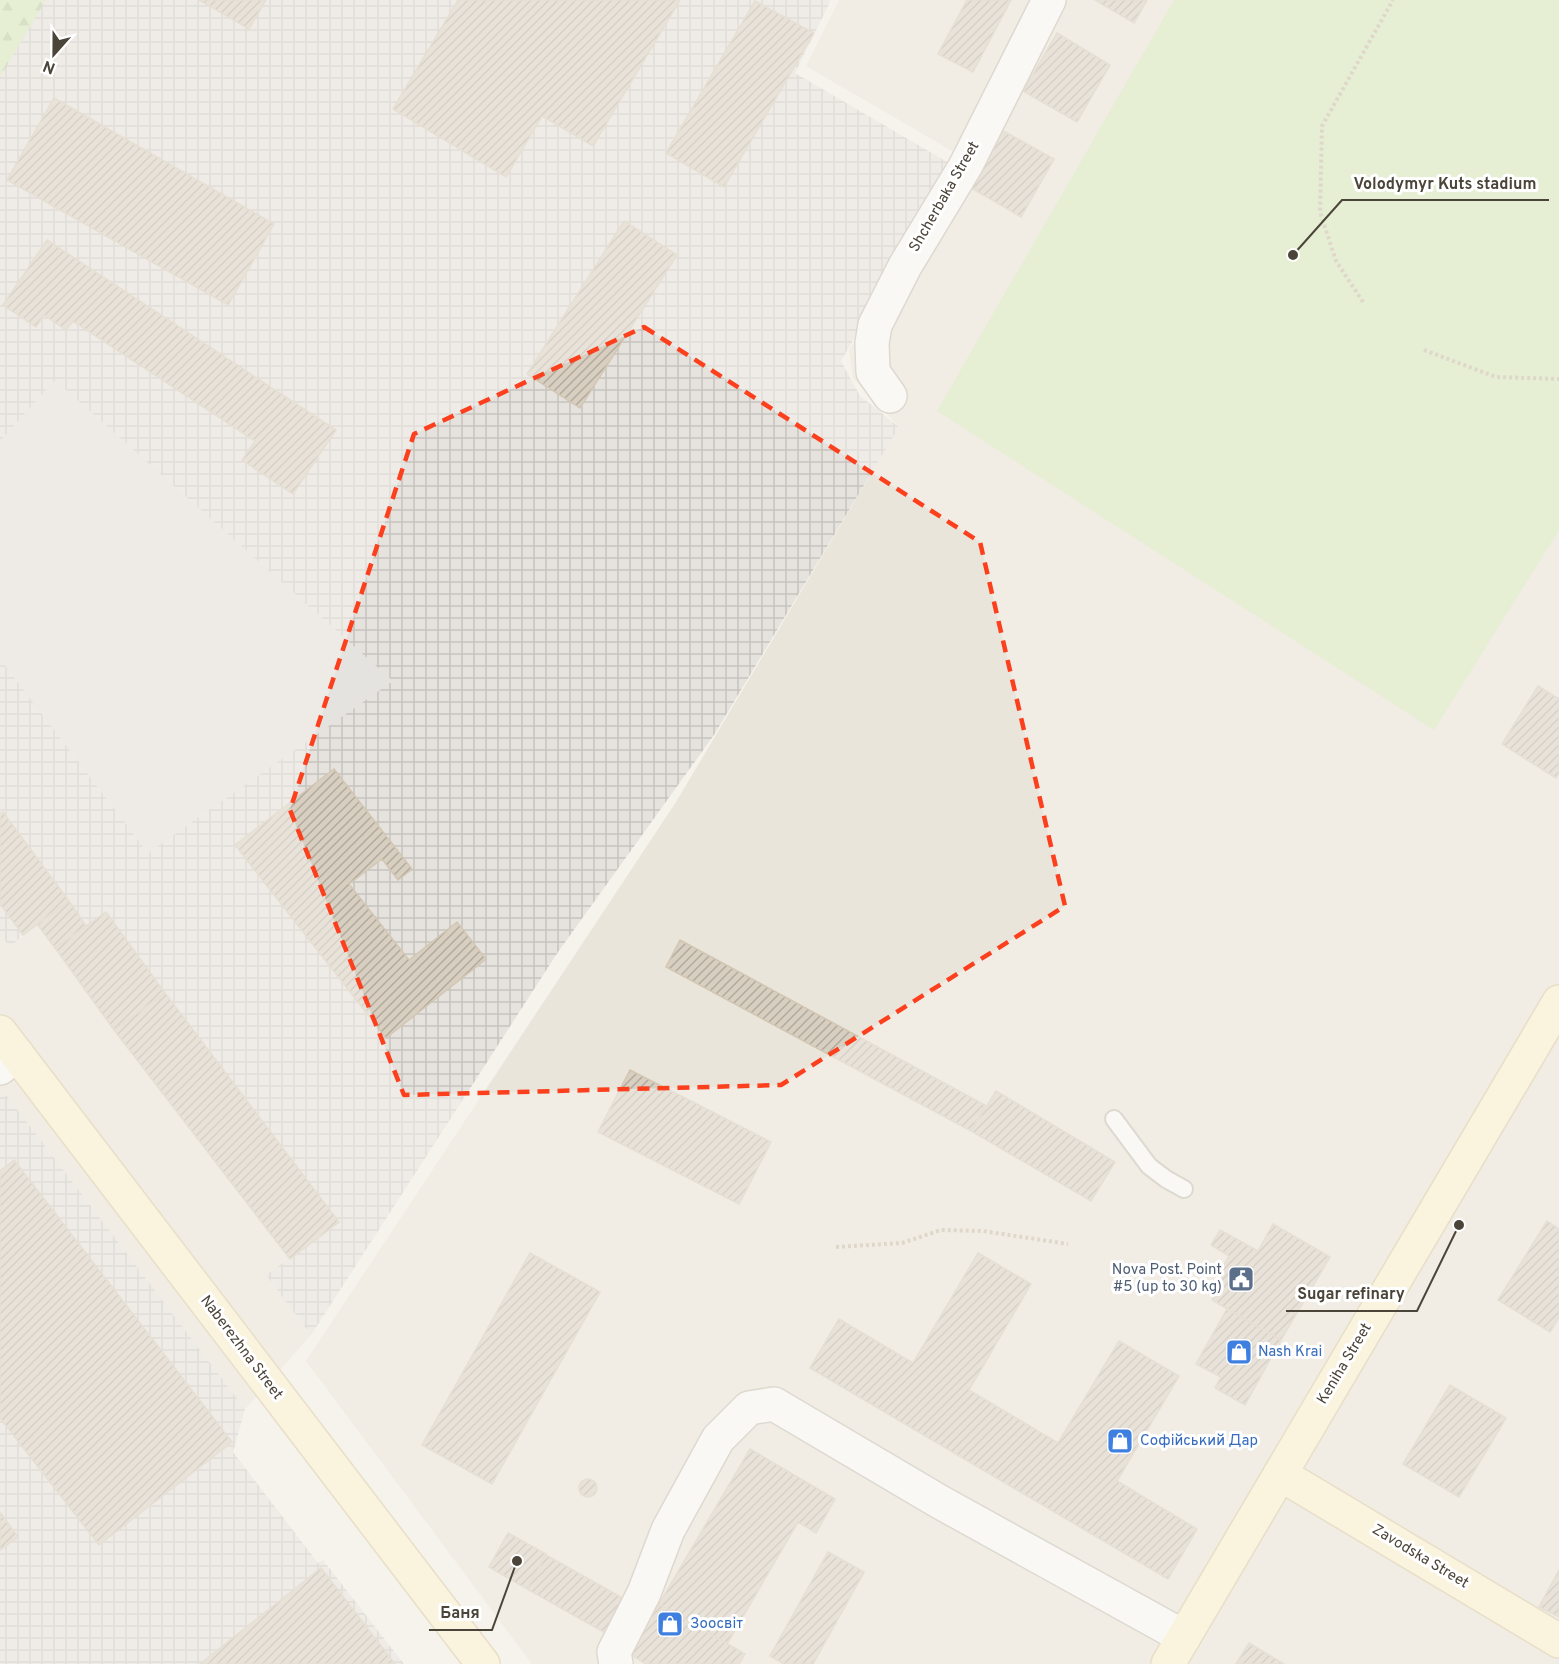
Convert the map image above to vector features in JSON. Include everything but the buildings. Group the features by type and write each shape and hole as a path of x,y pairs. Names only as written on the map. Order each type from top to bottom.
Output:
{"main road":[{"name":"Keniha Street","path":"1176,1651 1559,1002"},
{"name":"Naberezhna Street","path":"6,1052 483,1664"},
{"name":"Zavodska Street","path":"1280,1474 1559,1641"}],"street":[{"name":"Shcherbaka Street","path":"891,396 873,372 872,343 875,325 905,266 966,165 1049,0"},
{"path":"616,1664 614,1652 644,1593 668,1530 718,1439 749,1408 774,1404 940,1502 1176,1651"}],"lane":[{"path":"1114,1119 1149,1166 1184,1189"}],"path":[{"path":"1363,302 1336,261 1320,212 1322,126 1393,0"},
{"path":"1424,350 1496,376 1559,379"},
{"path":"836,1247 902,1243 941,1230 983,1231 1068,1244"}],"highlighted area":[{"path":"644,327 980,542 1065,906 781,1085 404,1095 290,810 414,434"}],"shaded area":[{"path":"0,0 831,0 795,73 954,166 841,361 860,396 899,427 714,735 558,952 311,1335 266,1275 289,1259 114,1030 38,925 10,947 0,934"},
{"path":"839,0 1559,0 1559,1664 532,1664 306,1361 676,802 899,427 853,378 849,351 959,155 806,66"},
{"path":"55,380 393,681 148,853 0,659 0,441"},
{"path":"37,924 114,1030 290,1259 266,1275 311,1335 245,1409 7,1096 0,1097 0,934 10,947"},
{"path":"7,1096 245,1409 233,1452 318,1563 323,1560 404,1664 0,1664 0,1097"}],"green space":[{"path":"0,0 46,0 0,77"},
{"path":"1174,0 1559,0 1559,530 1434,730 937,411"}],"place":[{"name":"Volodymyr Kuts stadium","path":"1293,255"},
{"name":"Sugar refinary","path":"1459,1225"},
{"name":"Nova Post. Point #5 (up to 30 kg)","path":"1241,1279"},
{"name":"Nash Krai","path":"1239,1352"},
{"name":"Софійський Дар","path":"1120,1441"},
{"name":"Баня","path":"517,1561"},
{"name":"Зоосвіт","path":"670,1624"}]}
